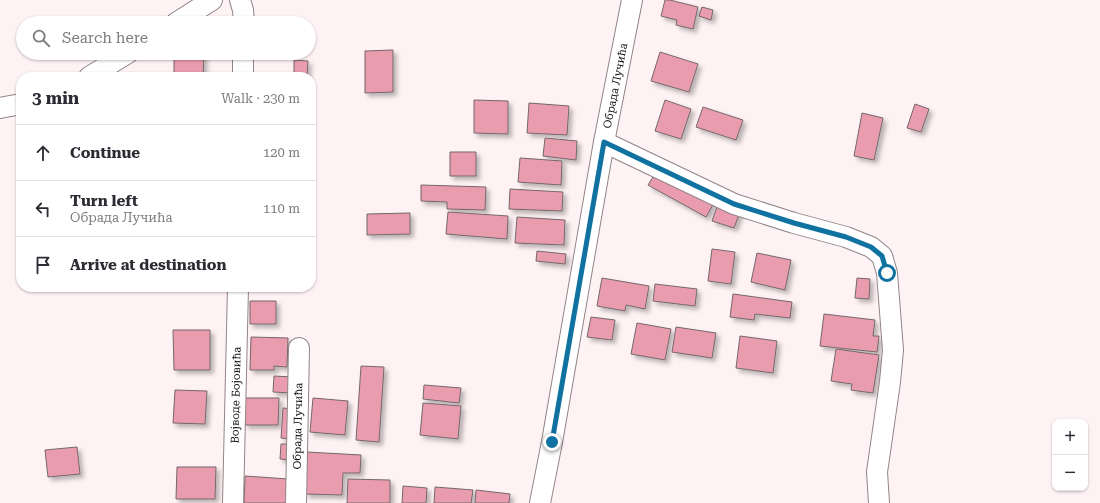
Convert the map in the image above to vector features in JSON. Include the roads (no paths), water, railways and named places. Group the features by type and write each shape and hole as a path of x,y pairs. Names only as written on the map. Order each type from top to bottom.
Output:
{"street":[{"path":"187,16 212,0"},
{"path":"240,0 243,16"},
{"name":"Обрада Лучића","path":"540,503 604,142 632,0"},
{"path":"97,72 117,60"},
{"path":"243,60 243,72"},
{"path":"0,108 16,105"},
{"path":"604,142 734,204 794,223 846,237 871,247 882,256 887,273 893,350 877,472 879,503"},
{"name":"Војводе Бојовића","path":"233,503 238,292"},
{"name":"Обрада Лучића","path":"296,503 299,348"}]}
